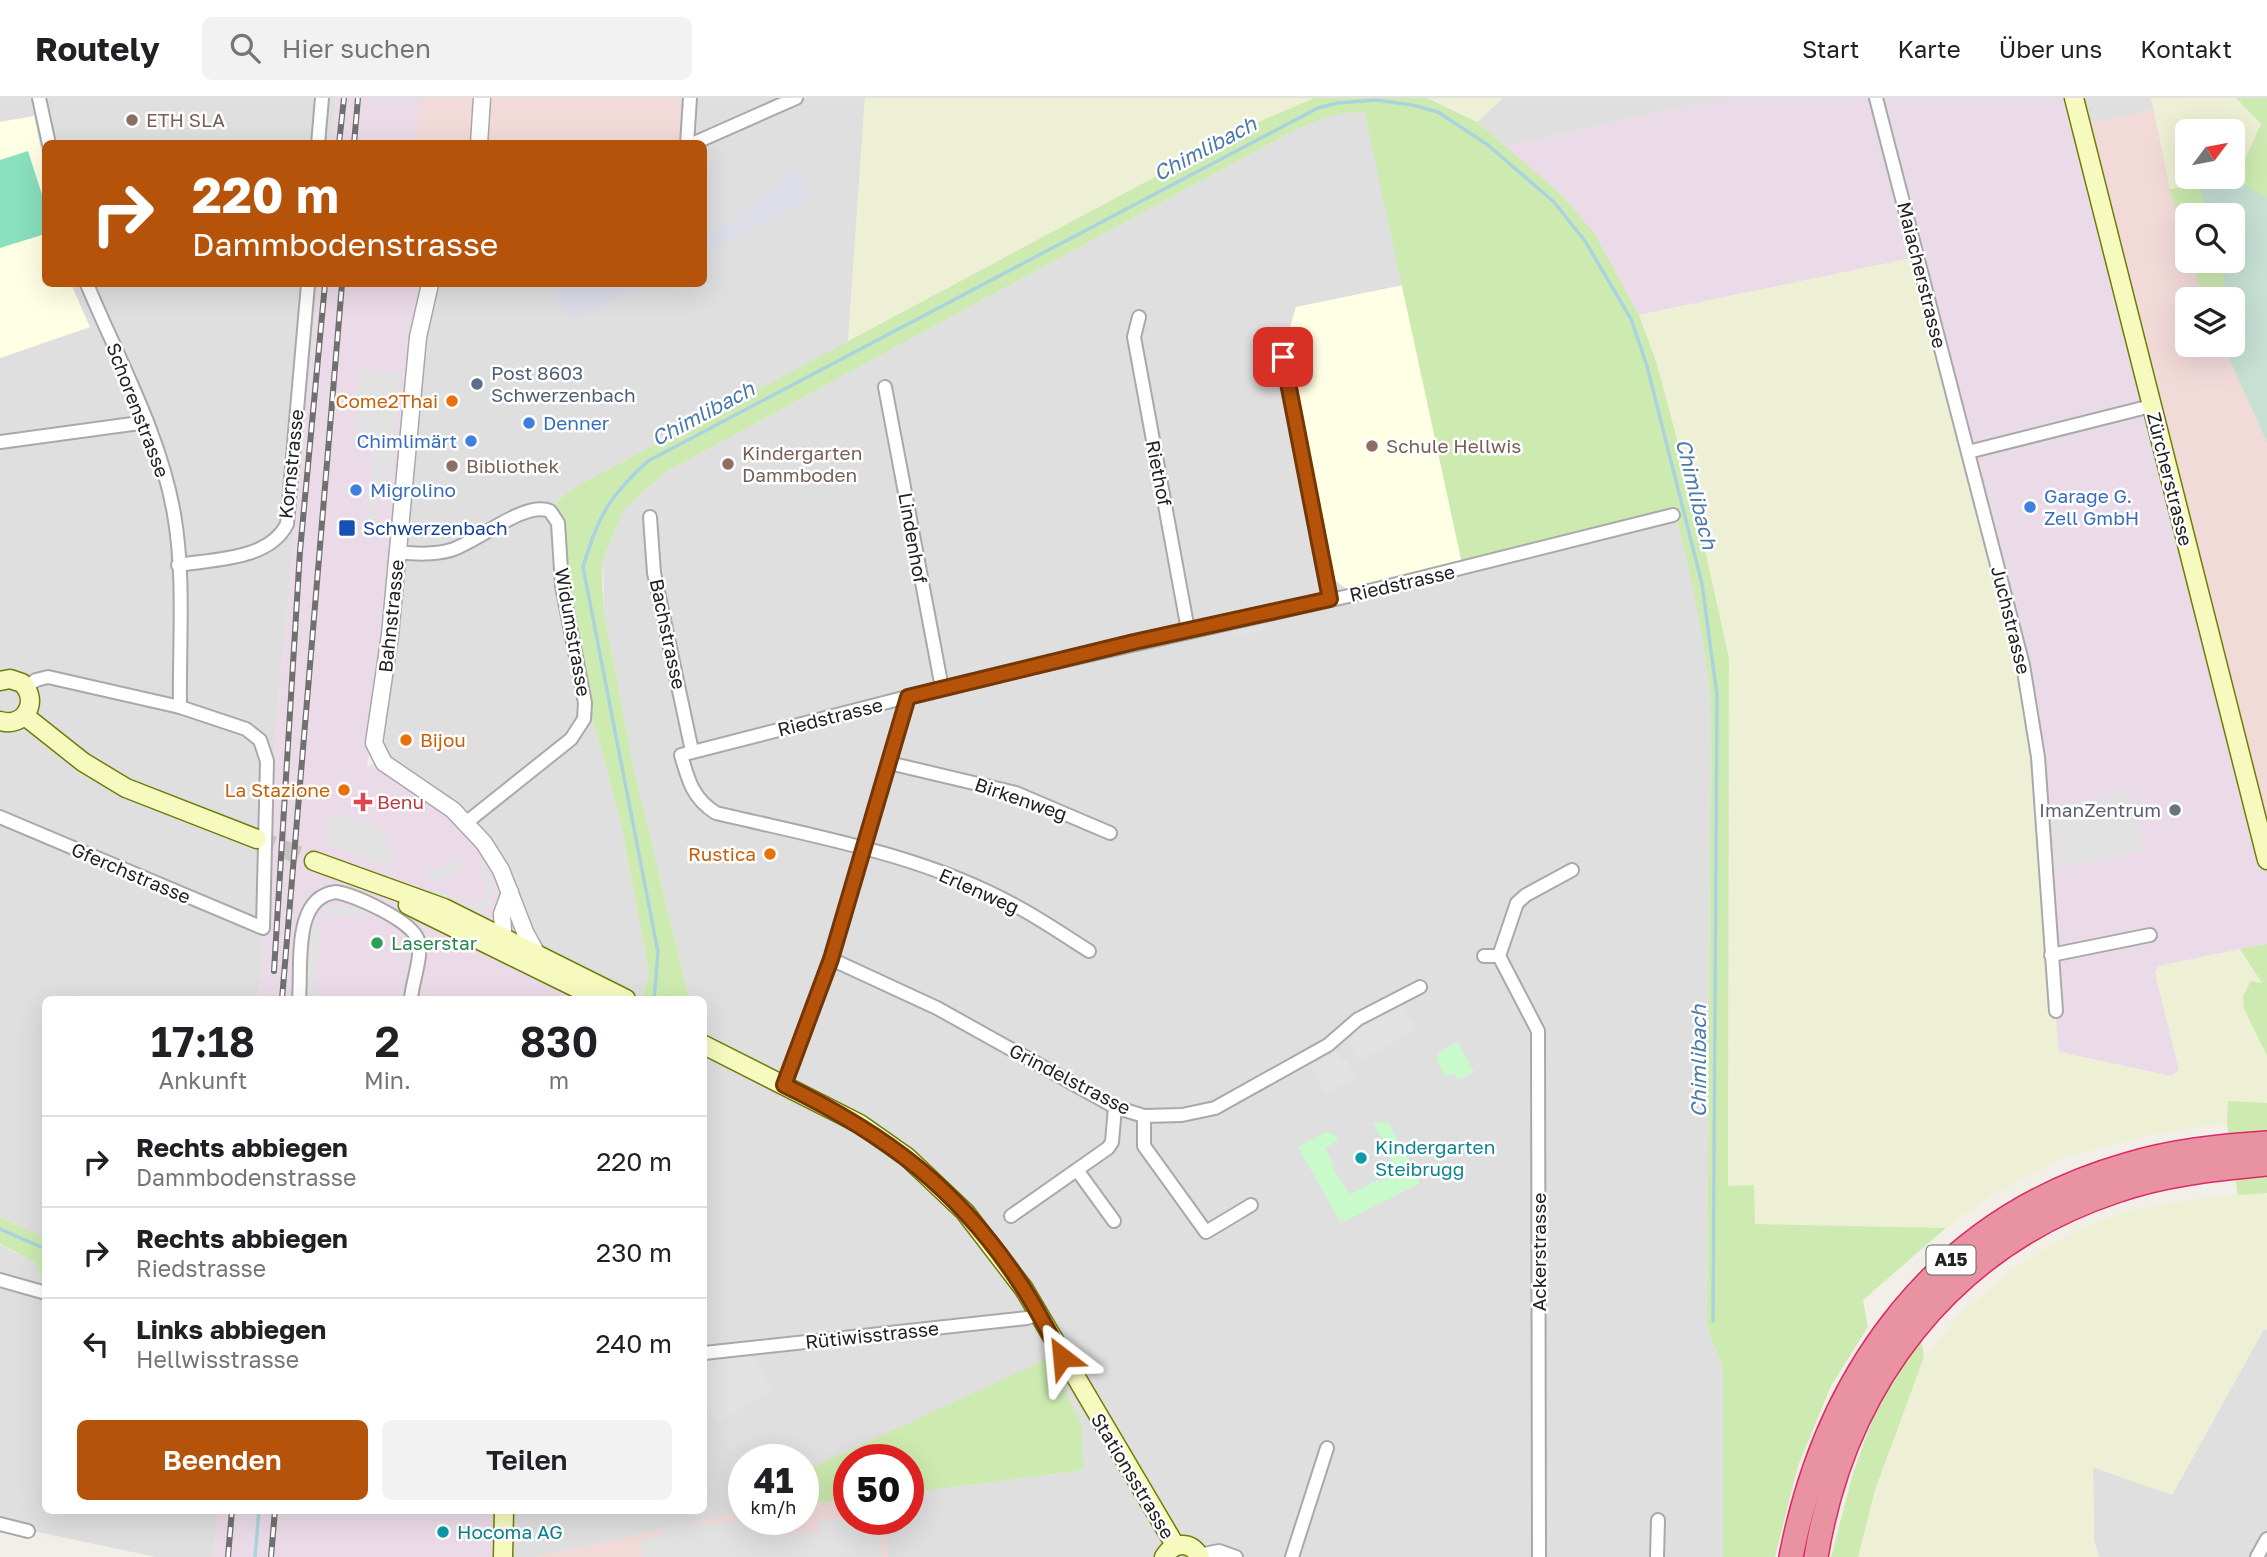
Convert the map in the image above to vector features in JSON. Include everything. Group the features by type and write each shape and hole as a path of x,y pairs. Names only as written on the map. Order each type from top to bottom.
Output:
{"highway":[{"name":"A15","path":"1791,1557 1818,1455 1851,1382 1899,1313 1956,1255 2022,1209 2091,1176 2172,1154 2267,1143"},
{"name":"A15","path":"1816,1557 1833,1480 1864,1406 1897,1350 1963,1279 2029,1230 2095,1198 2174,1176 2267,1164"}],"main road":[{"name":"Zürcherstrasse","path":"2074,98 2267,860"},
{"path":"0,681 16,680 26,687 31,698 25,716 15,722 0,721"},
{"path":"25,716 83,762 126,788 257,839"},
{"path":"314,860 378,886 407,892 468,920 498,945 537,954 620,996"},
{"path":"378,886 402,902 498,945 592,996"},
{"name":"Stationsstrasse","path":"707,1046 860,1124 907,1157 986,1236 1039,1314 1170,1551"},
{"path":"503,1557 504,1514"},
{"path":"1170,1551 1192,1546 1200,1556"}],"street":[{"path":"39,98 48,140"},
{"path":"318,140 322,98"},
{"path":"479,140 482,98"},
{"path":"687,140 690,98"},
{"path":"701,140 796,98"},
{"name":"Maiacherstrasse","path":"1876,98 1968,452"},
{"name":"Schorenstrasse","path":"88,287 147,422 174,515 178,565 180,708"},
{"name":"Kornstrasse","path":"178,565 267,548 280,537 287,524 307,287"},
{"name":"Bahnstrasse","path":"429,287 418,337 384,687 374,743 384,763 467,822 490,851 510,892 510,915 537,954"},
{"name":"Riethof","path":"1139,317 1134,337 1188,630"},
{"path":"1283,357 1330,599"},
{"name":"Lindenhof","path":"885,387 942,688"},
{"path":"1968,452 2151,406"},
{"path":"0,442 147,422"},
{"name":"Juchstrasse","path":"1968,452 2030,703 2038,757 2056,1012"},
{"name":"Widumstrasse","path":"397,552 428,554 452,550 531,509 550,511 558,523 562,586 585,703 584,719 571,738 467,822"},
{"name":"Riedstrasse","path":"686,753 942,688 1330,599 1673,515"},
{"name":"Bachstrasse","path":"650,517 654,573 690,787 703,805 716,813 862,847"},
{"path":"26,687 48,677 180,708"},
{"path":"784,1085 831,959 908,697"},
{"name":"Gferchstrasse","path":"0,817 263,928 267,761 260,740 246,729 180,708"},
{"name":"Birkenweg","path":"889,763 1016,793 1110,833"},
{"name":"Erlenweg","path":"862,847 934,870 1015,905 1089,951"},
{"path":"1484,956 1499,956 1517,904 1526,895 1572,870"},
{"path":"299,996 307,910 319,897 336,892 397,919 413,931 418,949 411,996"},
{"path":"468,920 510,915 516,926 498,945"},
{"path":"2051,955 2150,935"},
{"name":"Ackerstrasse","path":"1499,956 1538,1031 1539,1557"},
{"name":"Grindelstrasse","path":"831,959 937,1008 1115,1107 1144,1116 1182,1115 1216,1108 1328,1045 1358,1019 1420,987"},
{"path":"1012,1216 1112,1142 1115,1107"},
{"path":"1144,1116 1144,1146 1206,1232 1251,1205"},
{"path":"1077,1170 1114,1221"},
{"path":"0,1280 42,1292"},
{"name":"Rütiwisstrasse","path":"707,1353 1027,1318 1039,1314"},
{"path":"1292,1557 1327,1448"},
{"path":"1657,1557 1658,1520"},
{"path":"0,1524 28,1531"},
{"path":"2258,1557 2267,1539"},
{"path":"1200,1556 1219,1551 1236,1557"}],"shaded area":[{"path":"0,98 336,98 332,140 42,140 42,287 319,287 276,725 259,996 42,996 42,1237 0,1217"},
{"path":"336,98 420,98 416,140 332,140"},
{"path":"420,98 690,98 687,140 416,140"},
{"path":"690,98 865,98 848,342 568,491 550,511 585,703 597,734 620,819 649,972 643,996 628,996 544,951 456,804 388,755 383,735 423,381 430,287 707,287 707,140 687,140"},
{"path":"865,98 1314,98 1256,123 848,342"},
{"path":"1427,98 1503,98 1477,122"},
{"path":"1503,98 1722,98 1504,147 1477,122"},
{"path":"1722,98 2074,98 2267,860 2267,944 2159,966 2155,972 2179,1070 2171,1076 2059,1052 1917,257 1639,315 1595,234 1561,194 1504,147"},
{"path":"2074,98 2151,98 2154,110 2082,126"},
{"path":"2151,98 2236,98 2261,124 2245,159 2245,119 2175,119 2175,188 2170,189"},
{"path":"2154,110 2175,203 2175,273 2195,273 2200,287 2175,287 2175,357 2228,357 2267,442 2267,860 2082,126"},
{"path":"1364,111 1403,285 1675,514 1694,586 1705,647 1711,703 1707,1327 1723,1368 1723,1557 888,1557 886,1535 924,1535 924,1491 1084,1470 1049,1359 864,1444 833,1444 833,1458 819,1465 819,1444 728,1444 728,1515 536,1557 503,1557 504,1514 707,1514 707,996 688,996 633,765 604,612 603,559 624,509 666,472 1295,130 1333,115"},
{"path":"34,116 42,155 42,287 72,287 90,327 0,358 0,122"},
{"path":"795,169 813,198 707,252 707,233 725,225"},
{"path":"2245,185 2267,198 2267,442 2228,357 2245,357 2245,287 2226,287 2222,273 2245,273 2245,203 2205,203 2200,189 2245,189"},
{"path":"1917,257 2023,665 2059,1052 2171,1076 2179,1070 2155,972 2159,966 2240,949 2263,984 2244,1009 2267,1056 2267,1103 2229,1101 2227,1123 2150,1135 2068,1156 1990,1196 1946,1228 1754,1224 1754,1185 1728,1186 1729,658 1696,509 1656,361 1639,315"},
{"name":"Schule Hellwis","path":"1403,285 1463,568 1353,595 1333,578 1287,338 1296,307"},
{"path":"319,287 422,287 410,343 385,643 367,767 388,755 456,804 501,856 514,881 539,947 629,996 259,996 276,725"},
{"path":"562,287 640,287 572,321 553,290"},
{"path":"360,369 401,373 391,490 370,488 374,441 354,439"},
{"path":"370,499 378,500 376,534 367,533"},
{"path":"1264,621 1266,630 1233,637 1231,628"},
{"path":"2131,792 2144,850 2056,869 2052,807"},
{"path":"334,811 380,828 394,858 388,867 324,844"},
{"path":"459,858 465,862 463,866 434,884 424,878"},
{"path":"482,863 495,887 495,893 489,896 478,870"},
{"path":"434,888 473,905 488,897 493,904 478,913 451,905 450,895 446,903 431,896"},
{"path":"324,905 364,909 364,917 324,914"},
{"path":"311,928 320,929 315,996 306,996"},
{"path":"1401,1004 1417,1028 1360,1062 1351,1044 1353,1032"},
{"path":"1337,1052 1342,1061 1346,1059 1356,1078 1325,1094 1310,1066"},
{"path":"2267,1193 2267,1330 2263,1330 2172,1495 2093,1467 2094,1541 2099,1557 1858,1557 1875,1490 1924,1357 1961,1313 2012,1270 2073,1232 2129,1210 2211,1197"},
{"path":"0,1245 36,1263 42,1282 42,1514 218,1514 214,1557 156,1557 0,1524"},
{"path":"2264,1329 2267,1330 2267,1557 2099,1557 2094,1541 2093,1467 2172,1495"},
{"path":"753,1354 771,1390 716,1424 707,1408 707,1361"},
{"path":"833,1501 833,1535 886,1535 888,1557 536,1557 728,1515 728,1535 819,1535 819,1503"},
{"path":"218,1514 504,1514 503,1557 214,1557"},
{"path":"833,1520 833,1535 880,1535 882,1557 643,1557 641,1539 664,1536 664,1528 728,1522 728,1535 819,1535 819,1521"}],"green space":[{"path":"1314,98 1427,98 1477,122 1561,194 1595,234 1639,315 1656,361 1696,509 1729,658 1728,1186 1754,1185 1755,1224 1946,1228 1863,1300 1868,1327 1831,1386 1798,1466 1775,1557 1723,1557 1723,1368 1707,1327 1711,703 1697,608 1675,515 1463,568 1364,111 1333,115 1295,130 666,472 624,509 603,559 604,612 633,765 688,996 643,996 649,972 620,819 597,734 585,703 550,511 568,491 1256,123"},
{"path":"2236,98 2267,98 2267,442 2228,357 2245,357 2245,287 2200,287 2195,273 2245,273 2245,203 2175,203 2175,208 2170,189 2245,189 2245,159 2261,124"},
{"path":"28,151 42,195 42,235 0,248 0,160"},
{"path":"2267,944 2267,1056 2244,1009 2243,996 2251,981 2262,983 2240,949"},
{"path":"1458,1042 1474,1072 1458,1080 1454,1073 1446,1077 1437,1060 1439,1052"},
{"path":"2228,1101 2267,1103 2267,1193 2238,1195 2227,1123"},
{"path":"1388,1122 1420,1183 1341,1223 1298,1147 1326,1132 1337,1136 1337,1141 1325,1148 1334,1164 1331,1166 1350,1194 1377,1180 1379,1182 1396,1170 1387,1152 1389,1150 1373,1123"},
{"path":"0,1217 42,1237 42,1282 36,1263 0,1244"},
{"path":"1921,1338 1924,1357 1875,1490 1858,1557 1831,1557 1853,1473 1878,1404"},
{"path":"1049,1358 1081,1424 1084,1470 924,1491 924,1444 863,1444"},
{"path":"833,1458 833,1501 819,1503 819,1465"}],"waterway":[{"name":"Chimlibach","path":"654,996 658,952 583,567 600,520 623,486 648,461 1318,108 1337,103 1376,100 1438,112 1488,145 1554,202 1585,241 1631,319 1647,366 1702,584 1717,695 1713,1321"},
{"name":"Chimlibach","path":"0,1229 42,1247"},
{"path":"255,1557 259,1514"}],"tunnel":[{"path":"257,839 314,861"}],"railway":[{"path":"339,140 344,98"},
{"path":"354,140 358,98"},
{"path":"274,971 300,551 325,287"},
{"path":"282,996 342,287"},
{"path":"228,1557 232,1514"},
{"path":"271,1557 275,1514"}],"place":[{"name":"ETH SLA","path":"132,120"},
{"name":"Post 8603 Schwerzenbach","path":"477,384"},
{"name":"Come2Thai","path":"452,401"},
{"name":"Denner","path":"529,423"},
{"name":"Chimlimärt","path":"471,441"},
{"name":"Schule Hellwis","path":"1372,446"},
{"name":"Kindergarten Dammboden","path":"728,464"},
{"name":"Bibliothek","path":"452,466"},
{"name":"Migrolino","path":"356,490"},
{"name":"Garage G. Zell GmbH","path":"2030,507"},
{"name":"Schwerzenbach","path":"347,528"},
{"name":"Bijou","path":"406,740"},
{"name":"La Stazione","path":"344,790"},
{"name":"Benu","path":"363,802"},
{"name":"ImanZentrum","path":"2175,810"},
{"name":"Rustica","path":"770,854"},
{"name":"Laserstar","path":"377,943"},
{"name":"Kindergarten Steibrugg","path":"1361,1158"},
{"name":"Hocoma AG","path":"443,1532"}],"route":[{"path":"1062,1357 1006,1262 943,1189 907,1157 860,1124 784,1085 831,959 908,697 1134,642 1330,599 1283,357"}]}
